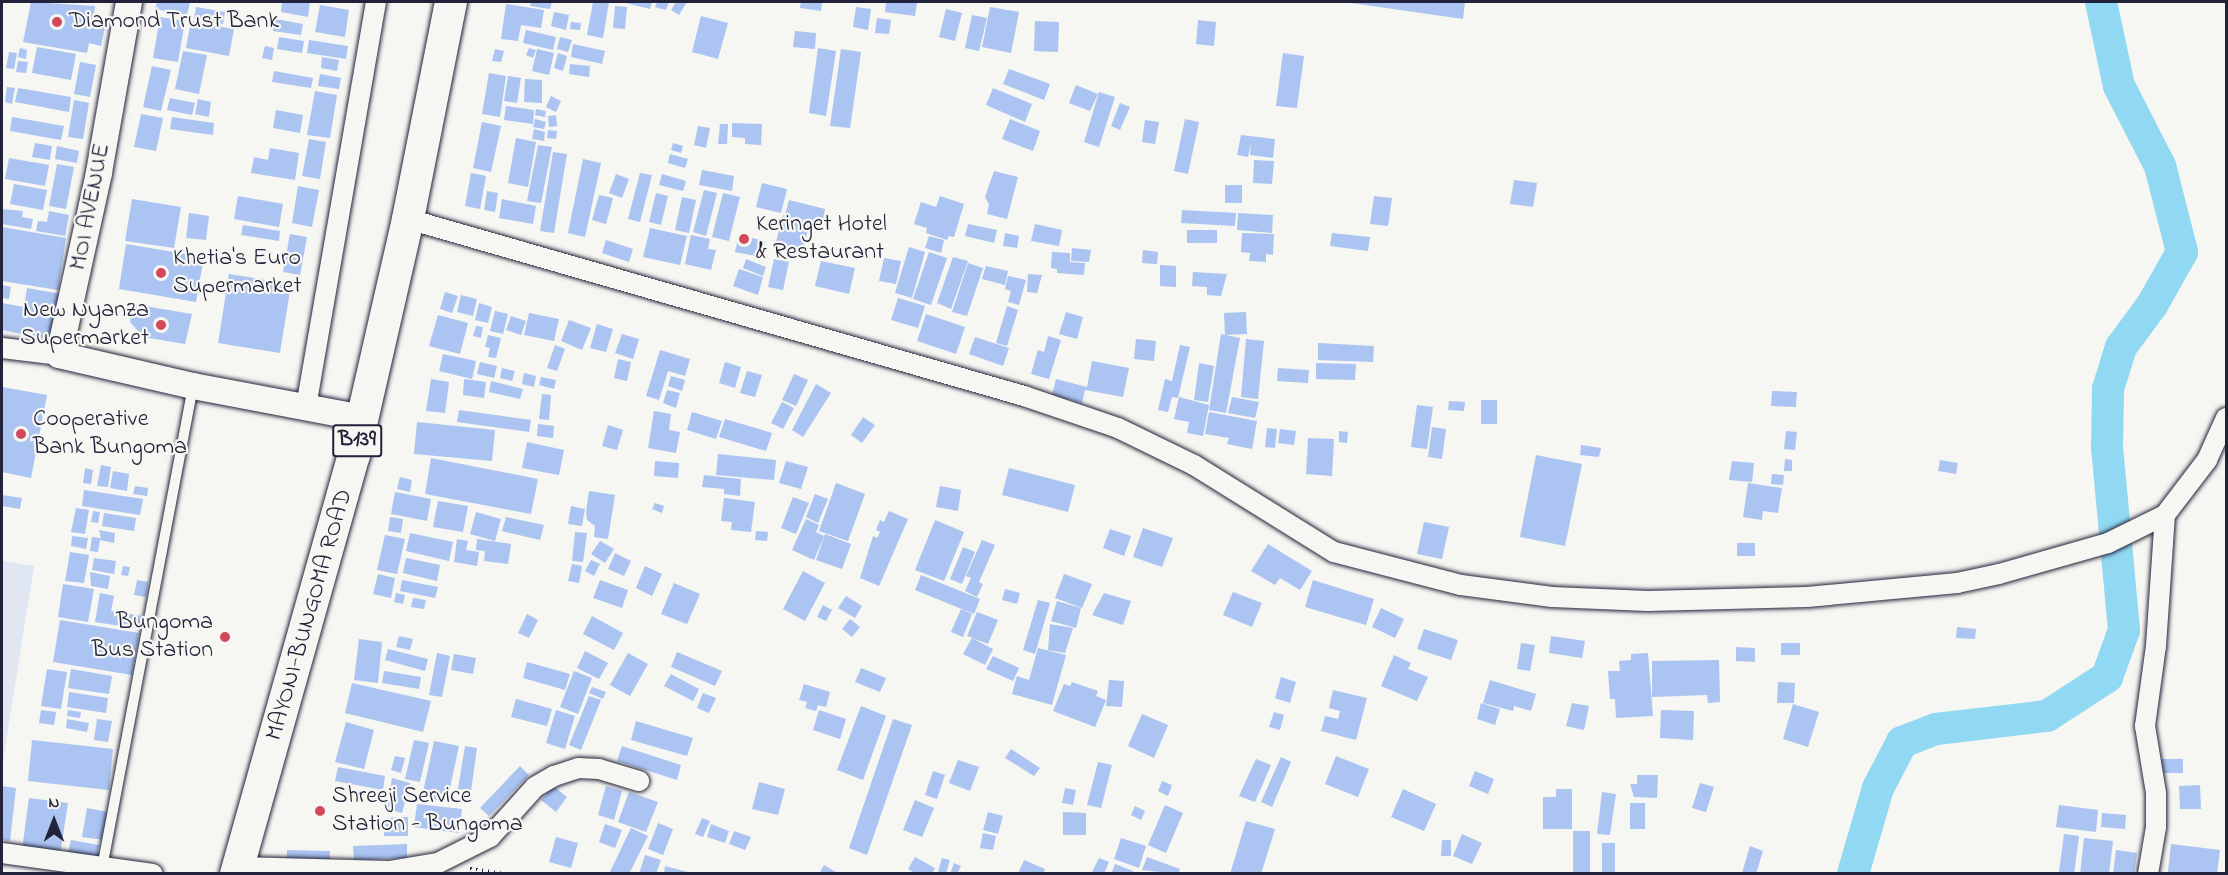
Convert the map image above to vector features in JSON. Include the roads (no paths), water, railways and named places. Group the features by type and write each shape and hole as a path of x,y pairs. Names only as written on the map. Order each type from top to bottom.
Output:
{"main road":[{"name":"MAYONI-BUNGOMA ROAD","path":"238,870 363,418 408,219 451,2"}],"street":[{"name":"MOI AVENUE","path":"59,355 99,173 129,2"},
{"path":"306,407 376,2"},
{"path":"408,219 1024,396 1118,428 1194,465 1334,552 1461,585 1552,597 1648,601 1807,597 1957,583 2108,543 2157,519 2207,460 2226,418"},
{"path":"2,348 59,355 193,386 363,418"},
{"path":"2148,873 2156,827 2156,794 2145,726 2156,646 2157,519"},
{"path":"238,870 389,871 438,863 490,837 535,787 554,776 578,768 599,769 639,781"},
{"path":"2,853 153,873"}],"lane":[{"path":"102,868 193,386"}],"waterway":[{"path":"1853,874 1878,788 1902,742 1936,729 2047,716 2107,677 2124,630 2107,448 2108,389 2121,347 2152,305 2182,252 2160,166 2119,86 2101,2"}],"place":[{"name":"Diamond Trust Bank","path":"57,22"},
{"name":"Keringet Hotel & Restaurant","path":"744,239"},
{"name":"Khetia's Euro Supermarket","path":"161,273"},
{"name":"New Nyanza Supermarket","path":"161,325"},
{"name":"Cooperative Bank Bungoma","path":"21,434"},
{"name":"Bungoma Bus Station","path":"225,637"},
{"name":"Shreeji Service Station - Bungoma","path":"320,811"}]}
